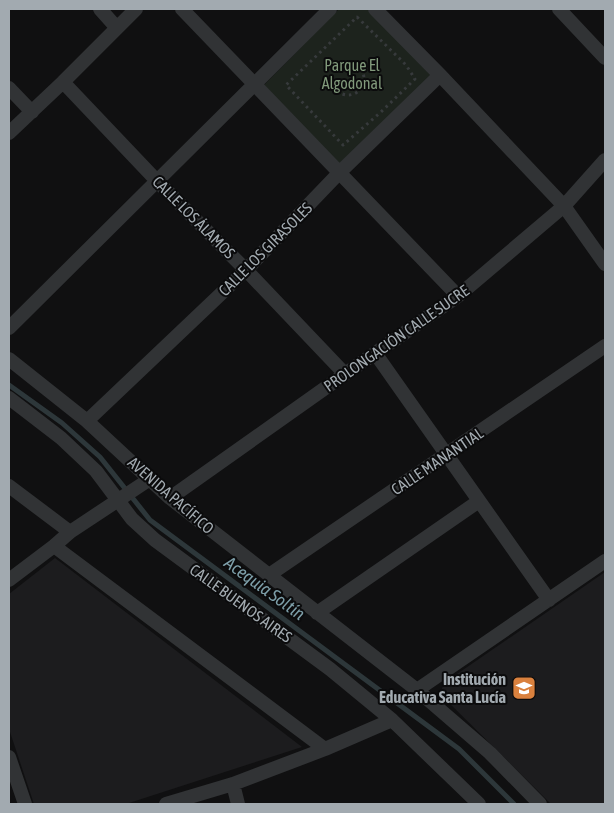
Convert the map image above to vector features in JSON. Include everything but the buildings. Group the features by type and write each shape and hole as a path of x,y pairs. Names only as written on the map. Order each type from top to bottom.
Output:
{"street":[{"path":"100,9 117,28"},
{"path":"9,133 64,82 136,9"},
{"path":"182,9 458,296"},
{"path":"9,328 330,9"},
{"path":"374,9 440,75 564,206 605,264"},
{"path":"559,9 605,58"},
{"name":"CALLE LOS GIRASOLES","path":"87,421 246,270 339,173 440,75"},
{"name":"CALLE LOS ÁLAMOS","path":"64,82 157,181 246,270 345,374"},
{"path":"9,88 32,112"},
{"name":"PROLONGACIÓN CALLE SUCRE","path":"170,498 458,296 564,206 605,160"},
{"name":"CALLE MANANTIAL","path":"269,575 605,346"},
{"path":"375,353 549,600"},
{"name":"AVENIDA PACÍFICO","path":"9,359 87,421 170,498 417,690 490,753 540,804"},
{"name":"CALLE BUENOS AIRES","path":"9,398 61,438 96,471 120,499 132,519 155,540 330,669 392,720 479,804"},
{"path":"9,580 70,532 150,479"},
{"path":"9,486 70,532"},
{"path":"317,613 479,501"},
{"path":"54,546 325,749"},
{"path":"417,690 605,561"},
{"path":"166,804 233,784 325,749 392,720"},
{"path":"9,757 24,804"},
{"path":"233,784 238,804"}],"path":[{"path":"356,17 406,65 415,80 343,145 286,85 320,52 356,17"},
{"path":"344,63 355,64 359,67 364,81 359,90 350,94 340,92 336,88 333,79 336,68 344,63"}],"shaded area":[{"path":"55,558 302,747 126,804 34,804 9,729 9,594"},
{"name":"Institución Educativa Santa Lucía","path":"605,572 605,804 551,804 440,694 444,683"}],"green space":[{"name":"Parque El Algodonal","path":"339,9 368,9 434,75 338,165 264,85"}],"waterway":[{"name":"Acequia Soltín","path":"9,385 62,423 100,457 150,520 459,749 514,804"}],"place":[{"name":"Institución Educativa Santa Lucía","path":"524,688"}]}
